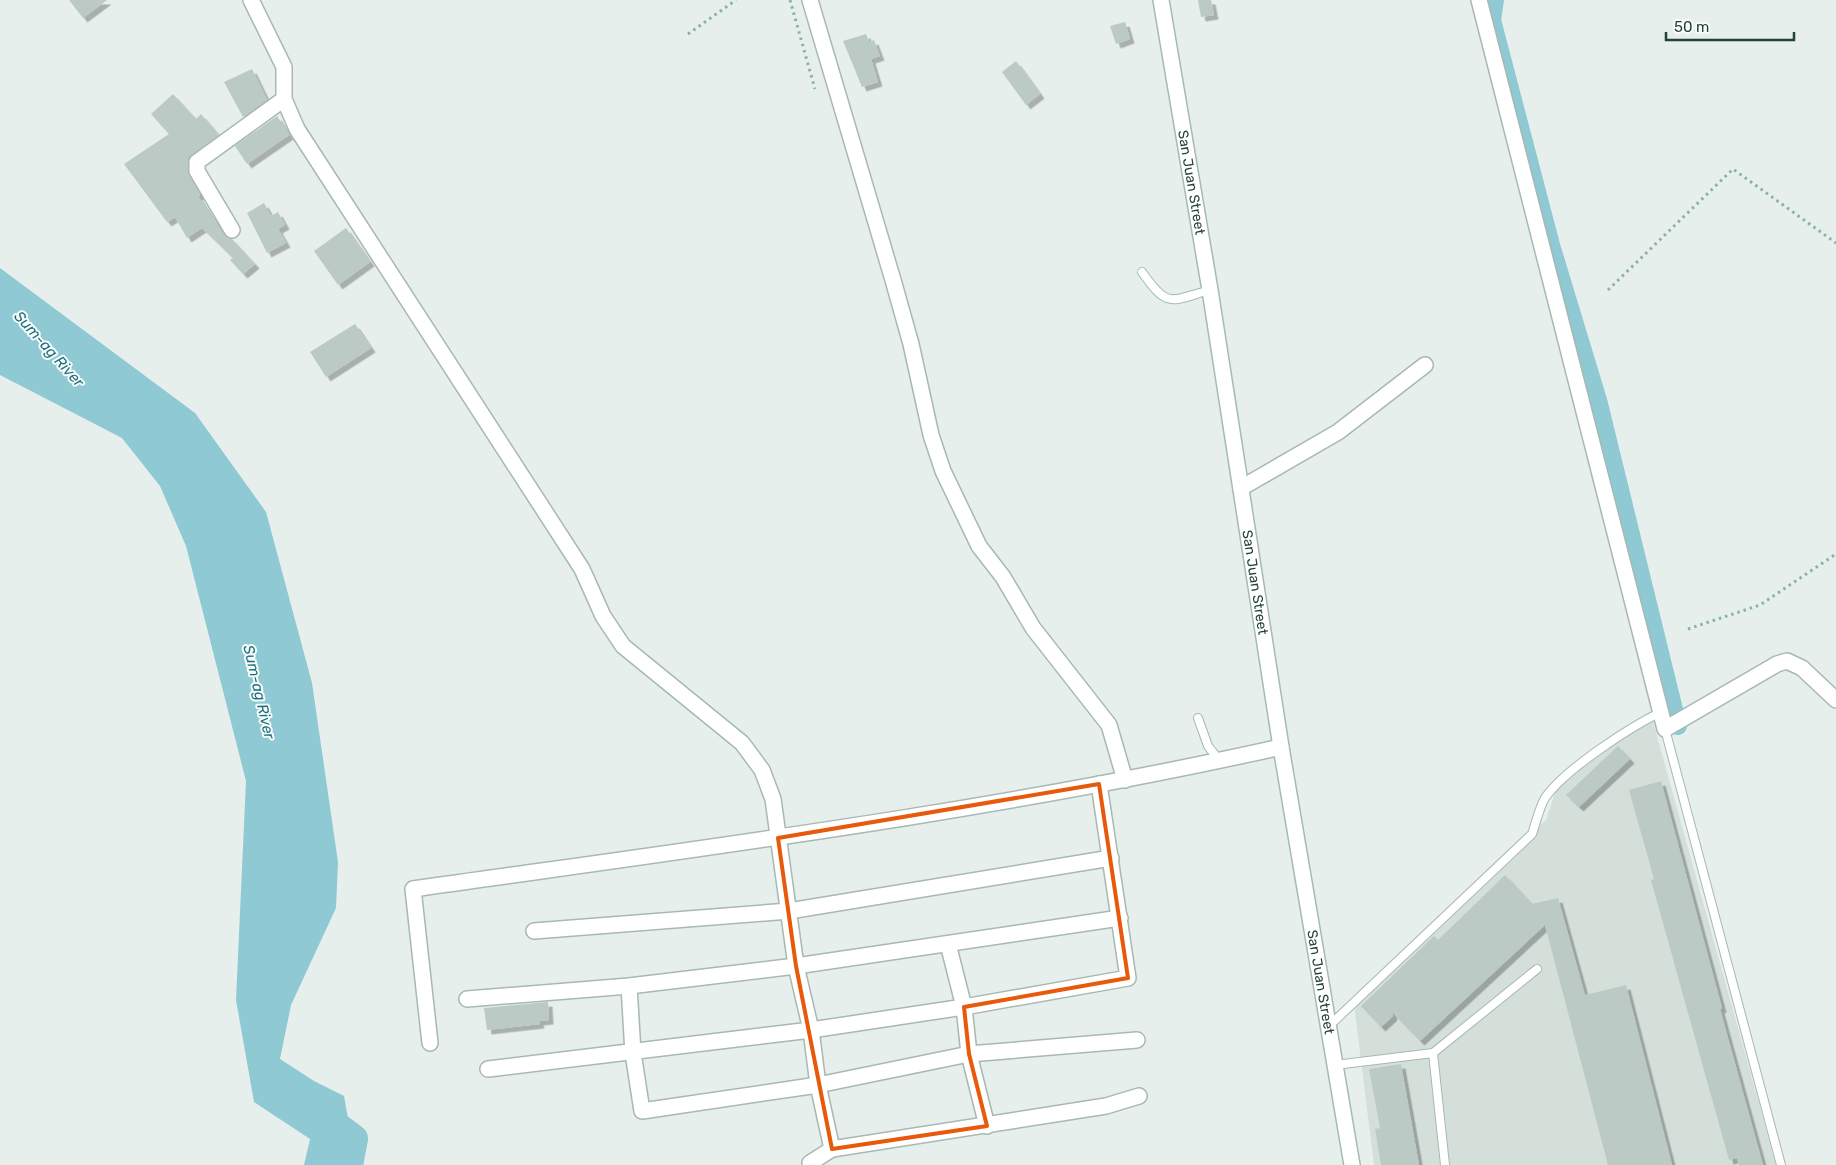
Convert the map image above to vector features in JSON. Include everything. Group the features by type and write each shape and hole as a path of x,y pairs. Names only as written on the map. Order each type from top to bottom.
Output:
{"street":[{"path":"251,0 284,67 284,99 297,129 582,569 603,616 623,646 742,743 762,770 773,799 796,966 810,1030 818,1086 832,1149"},
{"path":"810,0 893,280 911,344 931,436 943,471 979,546 1003,577 1033,628 1109,725 1125,780"},
{"name":"San Juan Street","path":"1161,0 1210,290 1281,747 1352,1165"},
{"path":"1479,0 1661,712 1674,724 1778,664 1787,661 1802,668 1836,700"},
{"path":"232,230 197,171 197,162 284,99"},
{"path":"1241,488 1338,432 1426,365"},
{"path":"430,1043 412,889 778,838 1125,780 1281,747"},
{"path":"488,1070 810,1030 964,1007 1128,978 1100,784"},
{"path":"534,931 789,911 1111,858"},
{"path":"467,999 629,986 796,966 1120,918"},
{"path":"948,944 964,1007 968,1054 987,1126"},
{"path":"629,986 633,1053 642,1111 818,1086 968,1054 1137,1040"},
{"path":"808,1164 832,1149 1106,1106 1140,1096"}],"lane":[{"path":"1142,272 1156,292 1172,301 1210,290"},
{"path":"1328,1026 1532,834 1544,799 1558,782 1633,726 1661,712"},
{"path":"1198,718 1208,746 1220,760"},
{"path":"1674,724 1781,1165"},
{"path":"1335,1065 1433,1053 1537,969"},
{"path":"1433,1053 1444,1165"}],"path":[{"path":"688,34 736,0"},
{"path":"790,0 815,89"},
{"path":"1608,290 1733,169 1836,243"},
{"path":"1688,630 1760,605 1836,554"}],"highlighted area":[{"path":"1099,784 1128,978 964,1007 969,1054 987,1126 832,1149 796,966 778,838"}],"shaded area":[{"path":"1650,711 1776,1165 1374,1165 1354,1004 1546,820 1556,790"}],"water":[{"path":"0,268 195,413 266,512 312,683 338,862 336,908 291,1005 280,1059 314,1081 344,1096 354,1152 360,1165 304,1165 310,1139 254,1102 236,1000 246,781 186,546 160,486 122,438 0,375"}],"building":[{"path":"69,0 107,0 83,18"},
{"path":"1198,0 1211,0 1214,15 1201,17"},
{"path":"1125,22 1130,39 1116,44 1110,26"},
{"path":"866,34 869,42 874,40 880,56 871,59 878,82 862,87 843,41"},
{"path":"1016,61 1040,94 1026,105 1002,72"},
{"path":"252,69 267,100 243,117 224,82"},
{"path":"173,94 196,119 201,114 219,135 189,157 188,172 200,195 198,196 224,235 232,239 255,264 243,274 230,260 233,258 202,228 187,238 175,217 167,222 124,164 169,134 151,114"},
{"path":"277,116 289,135 247,164 235,146"},
{"path":"264,203 271,216 278,212 285,225 278,229 286,243 267,253 247,213"},
{"path":"346,228 370,262 338,285 314,251"},
{"path":"355,324 371,348 326,377 310,352"},
{"path":"1618,746 1630,759 1579,807 1566,795"},
{"path":"1661,781 1722,1008 1720,1009 1763,1165 1739,1165 1737,1158 1729,1160 1651,880 1654,879 1629,790"},
{"path":"1505,875 1532,904 1558,898 1585,995 1626,985 1672,1165 1608,1165 1545,925 1420,1041 1392,1012 1393,1016 1381,1027 1361,1006 1434,936 1438,940"},
{"path":"548,1002 549,1020 539,1021 540,1024 487,1030 484,1008"},
{"path":"1401,1064 1419,1165 1381,1165 1375,1129 1380,1128 1369,1069"}],"waterway":[{"path":"1495,0 1492,20 1551,245 1598,400 1678,726"},
{"name":"Sum-ag River","path":"318,1113 353,1139 348,1165"}]}
